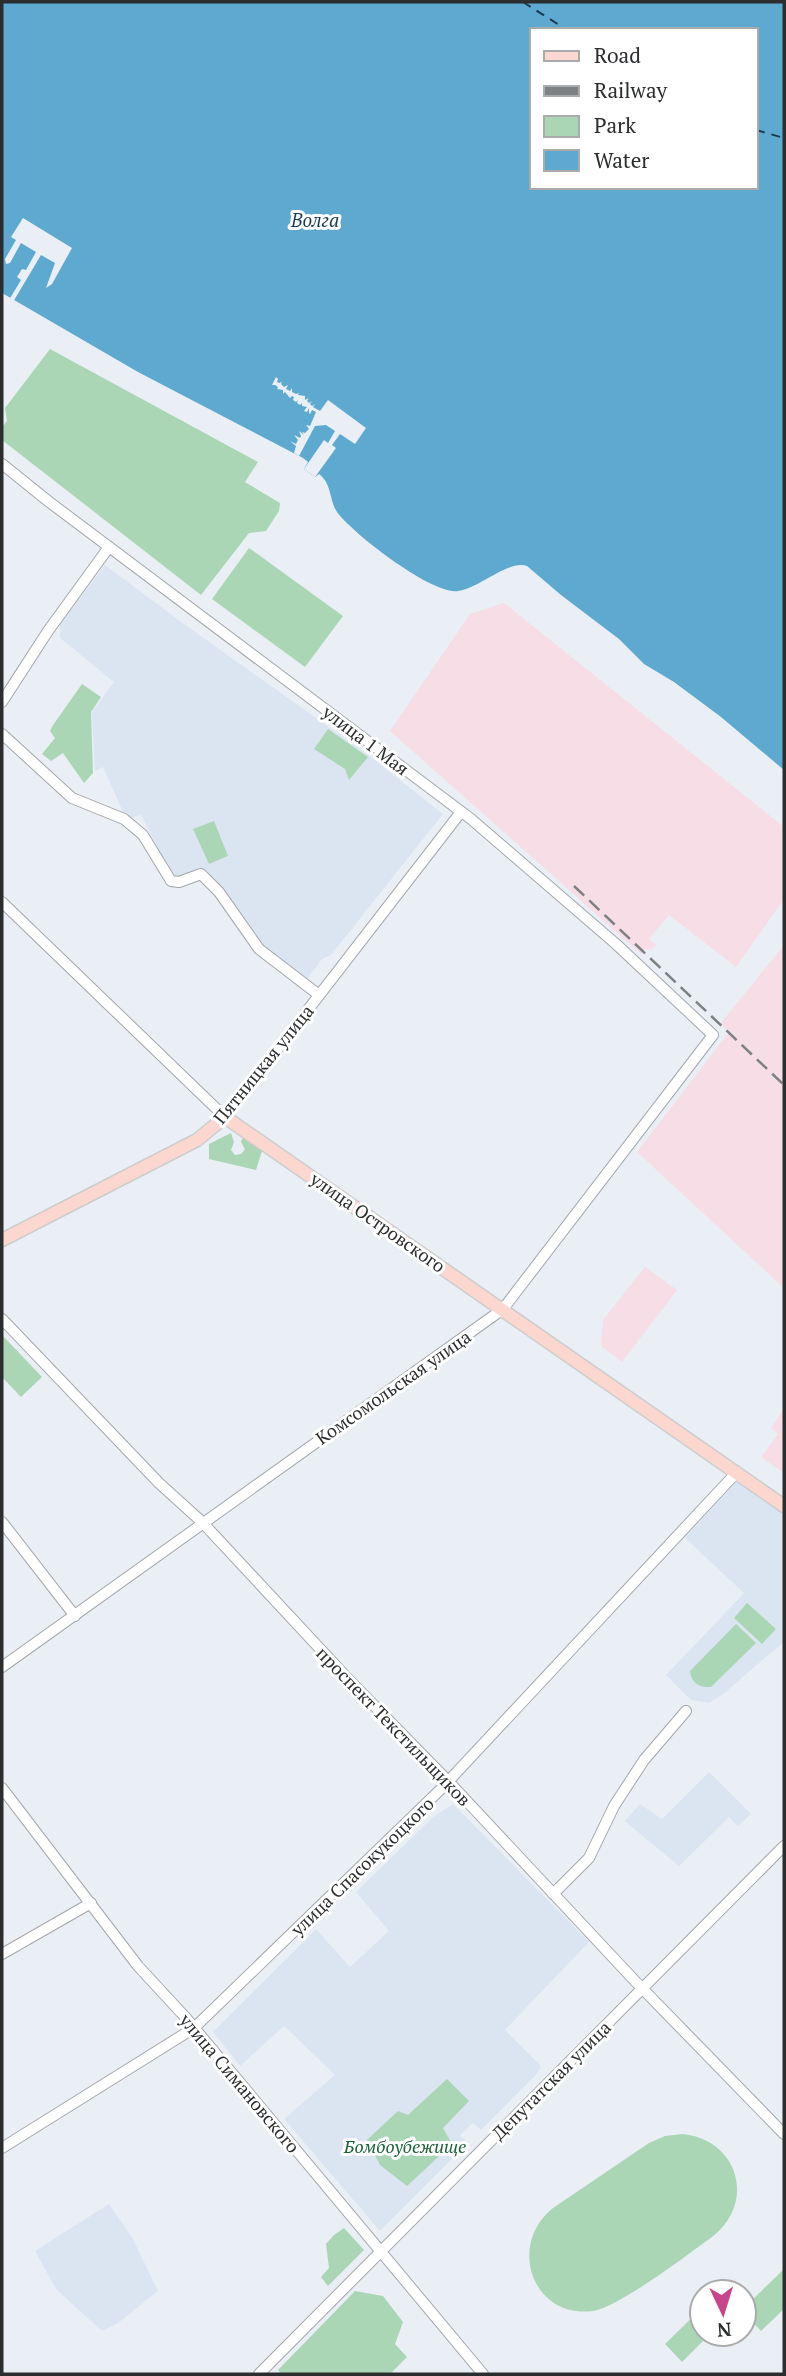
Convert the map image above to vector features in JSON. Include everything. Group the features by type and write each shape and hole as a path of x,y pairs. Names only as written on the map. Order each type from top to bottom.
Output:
{"main road":[{"name":"Пятницкая улица","path":"2,1240 197,1140 225,1116"},
{"name":"улица Островского","path":"225,1116 784,1506"}],"street":[{"name":"улица 1 Мая","path":"2,464 461,812 616,944 713,1035"},
{"path":"2,702 48,631 108,547"},
{"path":"2,734 72,798 124,819 143,835 171,881 179,882 201,874 219,892 259,950 319,995"},
{"name":"Пятницкая улица","path":"225,1116 461,812"},
{"name":"улица Островского","path":"2,902 225,1116"},
{"name":"Комсомольская улица","path":"2,1667 503,1309 713,1035"},
{"name":"проспект Текстильщиков","path":"2,1319 159,1483 202,1522 358,1690 449,1781 643,1989 784,2134"},
{"name":"улица Спасокукоцкого","path":"2,2148 194,2028 449,1781 737,1472"},
{"path":"2,1522 75,1616"},
{"path":"553,1894 589,1858 621,1794 644,1760 686,1711"},
{"name":"улица Симановского","path":"2,1788 138,1966 194,2028 483,2374"},
{"name":"Депутатская улица","path":"259,2374 784,1846"},
{"path":"2,1954 91,1903"}],"shaded area":[{"path":"105,565 371,757 443,814 331,955 322,959 307,979 259,943 203,868 174,879 141,815 126,819 103,767 95,771 92,712 114,682 60,638 60,624"},
{"path":"504,603 784,827 784,899 736,967 669,915 649,939 657,945 650,950 646,948 641,954 390,731 470,614"},
{"path":"784,945 784,1288 637,1152 729,1032 720,1024"},
{"path":"645,1267 677,1290 622,1362 601,1346 603,1320"},
{"path":"784,1408 784,1473 761,1457 778,1434 771,1428"},
{"path":"738,1480 784,1514 784,1642 709,1703 691,1700 666,1675 744,1593 685,1538"},
{"path":"709,1772 751,1814 738,1826 729,1817 679,1866 625,1821 640,1804 662,1819"},
{"path":"453,1804 589,1942 505,2030 541,2066 537,2074 481,2130 473,2123 460,2135 468,2143 380,2231 284,2119 335,2075 284,2026 240,2066 213,2032 316,1929 350,1967 389,1931 356,1892 433,1817"},
{"path":"109,2204 133,2239 158,2291 118,2323 102,2331 56,2289 35,2251"}],"green space":[{"path":"50,349 258,462 245,482 280,503 279,511 266,531 249,533 201,595 2,440 2,427 7,421 5,408"},
{"path":"249,548 343,616 305,667 212,599"},
{"path":"82,684 101,697 91,712 93,773 84,783 63,753 51,761 42,754 55,738 50,731 53,725"},
{"path":"328,729 368,757 349,780 345,769 314,749"},
{"path":"214,821 228,856 209,864 193,829"},
{"path":"231,1133 234,1142 231,1150 235,1155 241,1154 245,1149 241,1142 243,1137 262,1151 256,1170 209,1159 209,1144"},
{"path":"2,1335 42,1377 21,1397 2,1377"},
{"path":"747,1603 776,1629 762,1644 734,1618"},
{"path":"736,1624 756,1643 711,1687 697,1684 690,1671"},
{"name":"Бомбоубежище","path":"447,2079 469,2101 443,2128 452,2144 407,2186 380,2165 367,2140 398,2111 408,2115"},
{"path":"683,2134 702,2139 717,2148 728,2160 735,2175 737,2191 734,2207 726,2223 712,2237 670,2267 605,2307 593,2311 572,2310 555,2303 541,2291 533,2276 529,2259 531,2240 539,2223 553,2208 649,2143 665,2136"},
{"path":"344,2228 364,2250 328,2286 321,2277 329,2268 326,2244"},
{"path":"784,2269 784,2309 761,2331 758,2328 758,2294"},
{"path":"355,2291 383,2296 403,2322 395,2344 407,2357 390,2374 281,2374 278,2370"},
{"path":"688,2322 688,2348 696,2348 682,2362 665,2344"}],"water":[{"name":"Волга","path":"2,2 784,2 784,770 721,717 674,682 644,664 619,639 527,566 520,565 503,570 458,591 446,590 430,583 393,561 345,522 334,507 326,482 319,474 315,477 304,469 308,462 303,458 138,372 2,293"}],"pier":[{"path":"23,218 72,248 52,284 46,288 55,263 41,255 13,302 9,300 21,280 17,277 22,269 26,270 36,252 21,243 10,263 6,264 5,259 16,240 11,237"},
{"path":"276,377 277,382 282,382 284,387 288,385 286,389 290,391 292,388 292,392 305,396 305,400 309,398 307,401 312,401 310,404 315,404 313,407 320,411 328,400 366,428 355,444 340,434 332,445 336,448 315,477 304,469 324,440 328,443 335,431 326,425 315,426 299,456 294,453 296,446 290,441 296,444 298,440 294,435 300,438 299,431 304,435 302,432 305,433 309,429 306,425 310,426 316,412 312,410 310,414 309,408 307,412 304,411 307,407 272,385"}],"ferry route":[{"path":"523,2 564,28"},
{"path":"758,131 784,138"}],"railway":[{"path":"574,886 784,1085"}]}
